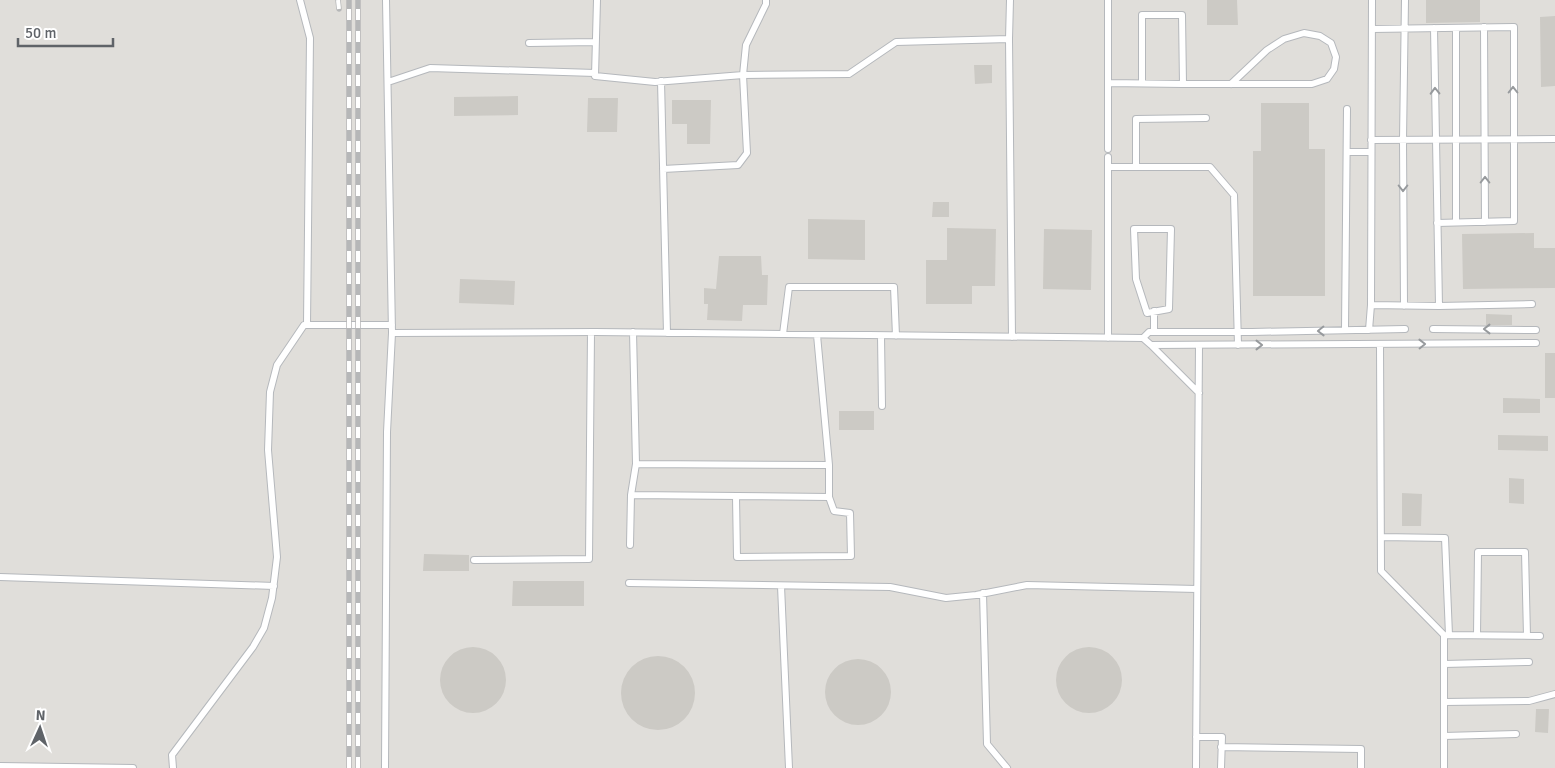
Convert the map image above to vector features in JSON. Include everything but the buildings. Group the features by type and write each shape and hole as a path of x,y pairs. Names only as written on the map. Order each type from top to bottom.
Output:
{"lane":[{"path":"300,0 310,38 307,325"},
{"path":"385,768 387,432 392,333 386,0"},
{"path":"596,0 595,76 661,81 743,75 849,74 896,42 1009,39"},
{"path":"663,169 738,165 747,153 743,75 746,45 766,4 766,0"},
{"path":"1010,0 1012,337"},
{"path":"1108,0 1108,149"},
{"path":"1369,330 1371,305 1372,0"},
{"path":"1404,306 1403,140 1405,0"},
{"path":"1142,83 1142,14 1182,14 1183,84"},
{"path":"1484,27 1485,222"},
{"path":"1372,29 1514,27 1514,221 1437,223"},
{"path":"1434,28 1439,306"},
{"path":"1456,28 1456,222"},
{"path":"1108,83 1183,84 1231,84 1312,84 1326,79 1334,69 1336,57 1331,43 1320,36 1304,33 1284,40 1267,50 1231,84"},
{"path":"528,42 595,42"},
{"path":"388,82 430,68 595,73"},
{"path":"661,81 667,333"},
{"path":"1345,330 1347,109"},
{"path":"1136,167 1136,119 1206,118"},
{"path":"1371,140 1555,139"},
{"path":"1346,152 1371,152"},
{"path":"1108,157 1108,338"},
{"path":"1108,167 1210,166 1234,195 1238,345"},
{"path":"1134,229 1171,229 1169,309 1154,311 1147,312 1136,279 1134,229"},
{"path":"783,334 789,287 884,287 894,288 896,336"},
{"path":"1371,305 1532,304"},
{"path":"1154,311 1154,332"},
{"path":"173,768 172,756 264,628 272,598 277,557 268,450 270,392 277,365 304,325 392,325"},
{"path":"1143,338 1149,332 1405,329"},
{"path":"1433,329 1536,330"},
{"path":"474,560 589,559 591,332"},
{"path":"392,333 633,332 1143,338 1199,393"},
{"path":"630,545 631,495 636,464 633,332"},
{"path":"736,496 737,557 850,556 850,513 834,511 829,497 829,465 817,335"},
{"path":"881,336 882,406"},
{"path":"1151,345 1536,343"},
{"path":"1196,768 1200,345"},
{"path":"1380,345 1381,571 1446,635 1540,636"},
{"path":"636,464 829,465"},
{"path":"631,495 829,497"},
{"path":"1381,537 1445,538 1444,768"},
{"path":"1477,635 1478,552 1526,552 1527,636"},
{"path":"0,577 274,586"},
{"path":"629,583 890,587 946,598 1027,585 1197,589"},
{"path":"781,586 789,768"},
{"path":"982,593 987,744 1007,768"},
{"path":"1444,664 1529,662"},
{"path":"1444,702 1529,702 1555,694"},
{"path":"1444,736 1516,734"},
{"path":"1196,737 1222,738 1221,768"},
{"path":"1221,747 1361,749 1361,768"},
{"path":"0,766 133,768"}],"shaded area":[{"path":"0,0 1555,0 1555,768 0,768"}],"railway":[{"path":"338,0 339,9"},
{"path":"349,0 349,768"},
{"path":"358,0 358,768"}]}
